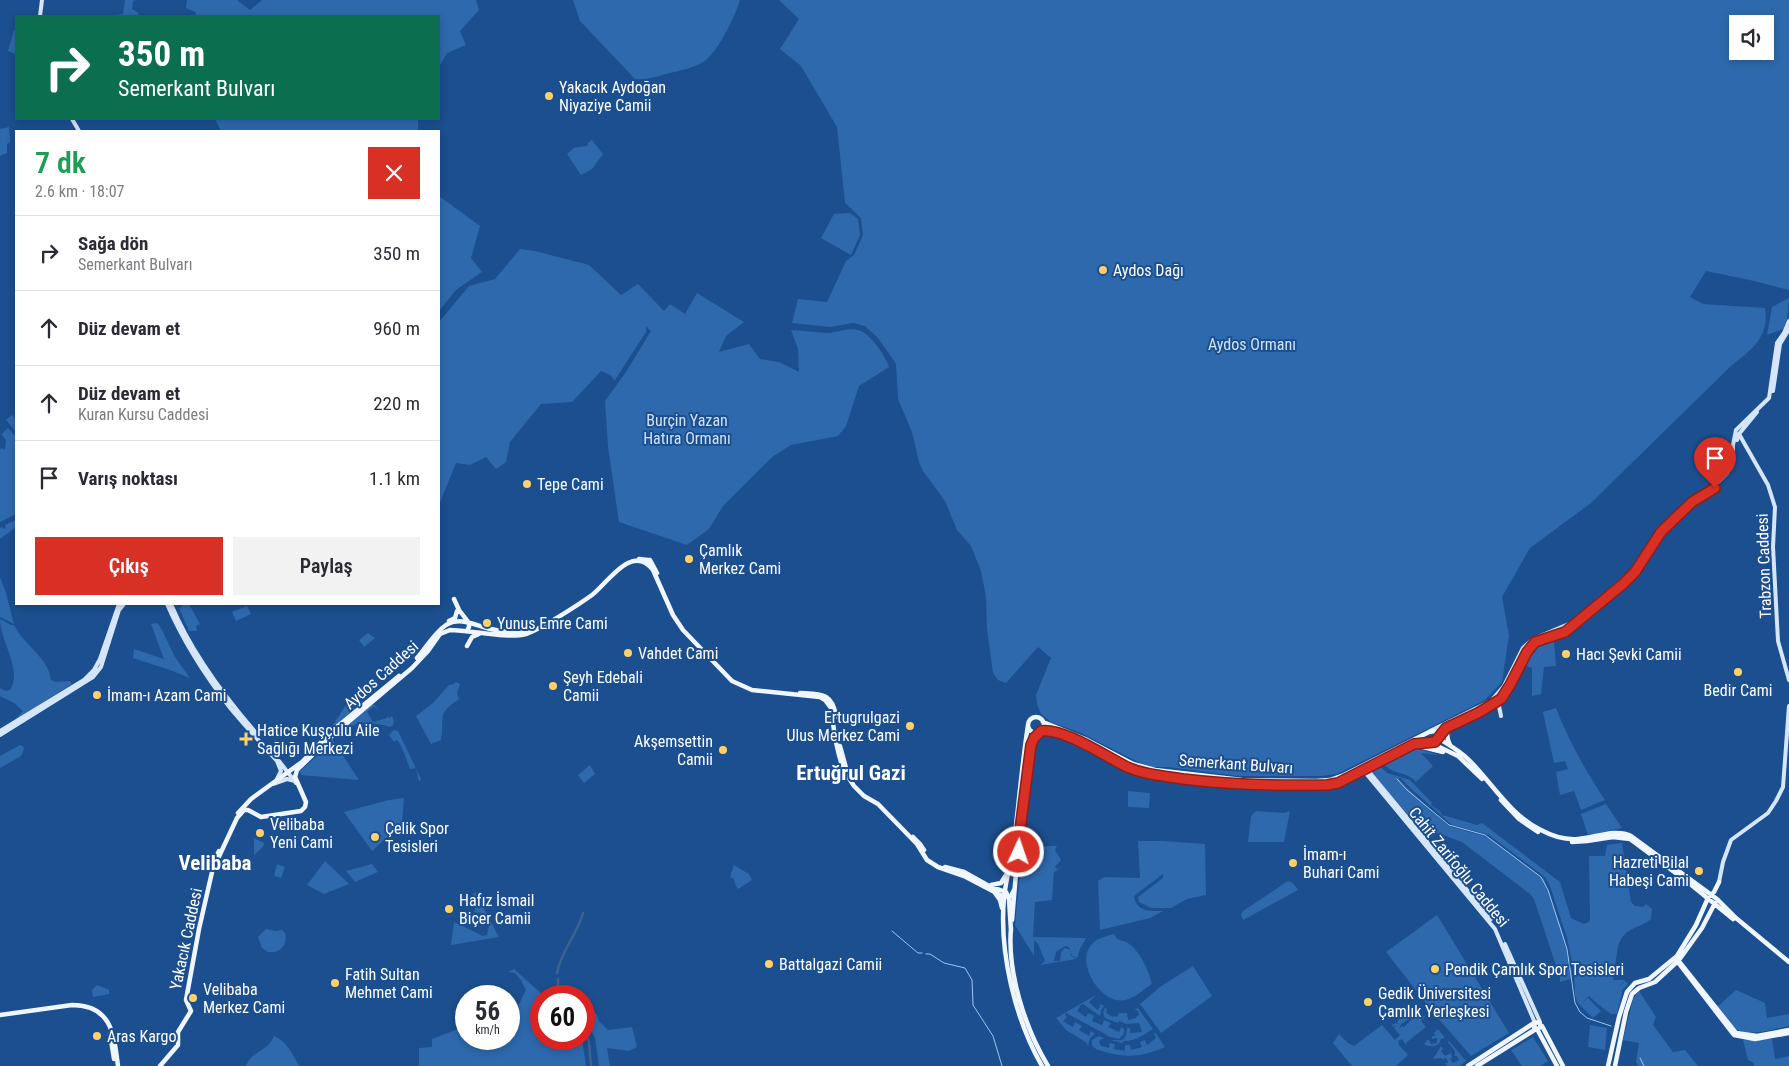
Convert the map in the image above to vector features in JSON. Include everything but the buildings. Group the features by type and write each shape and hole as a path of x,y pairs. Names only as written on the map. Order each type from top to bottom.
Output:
{"main road":[{"path":"40,15 42,0"},
{"path":"1789,320 1784,333 1777,343 1768,398 1738,432 1734,463 1726,478 1710,493 1692,502 1661,532 1635,572 1579,622 1562,630 1533,639 1523,648 1504,686 1491,701 1429,732 1426,738 1429,743 1453,754 1475,771 1516,817 1533,830 1550,837 1572,842 1613,836 1630,839 1689,883 1708,900 1715,901 1789,963"},
{"path":"1738,432 1770,400 1780,344 1789,329"},
{"name":"Trabzon Caddesi","path":"1738,432 1768,486 1775,507 1773,547 1778,640 1789,680"},
{"path":"444,626 459,621 496,630 525,631 544,622 590,594 619,565 635,559 649,562 681,622 732,677 750,686 815,693 827,697 834,709 838,742 848,773 856,785 884,808 920,844 926,855 932,860 944,867 966,873 1006,897"},
{"path":"467,631 468,622 454,599 460,630 467,631 487,633 518,635 532,632 592,596 619,568 637,562 649,562"},
{"path":"0,733 93,678 100,667 120,605"},
{"name":"Yakacık Caddesi","path":"169,605 185,640 215,686 233,711 280,765 281,771 279,776 264,790"},
{"name":"Yakacık Caddesi","path":"170,605 191,644 222,692 289,772 302,791"},
{"name":"Aydos Caddesi","path":"289,772 302,762 331,732 407,668 444,626 455,618 457,611"},
{"name":"Aydos Caddesi","path":"302,791 295,776 297,770 322,745 412,668 428,651 440,634 450,630 460,630"},
{"path":"467,646 473,636 487,633"},
{"path":"1366,767 1414,744 1435,742 1446,728 1498,701 1510,685 1527,652 1535,642 1553,633"},
{"path":"1498,701 1501,716"},
{"path":"1615,1066 1626,1012 1632,994 1639,988 1651,984 1670,969 1702,928 1715,901 1718,882 1730,840 1768,813 1783,787 1789,706"},
{"path":"1011,931 1005,891 1012,853 1028,725 1029,721 1035,718 1043,722 1043,727 1031,745 1019,838 1010,954 1027,1023 1034,1043 1048,1066"},
{"name":"Semerkant Bulvarı","path":"1043,722 1085,738 1133,764 1150,770 1242,780 1316,781 1337,778 1366,767"},
{"path":"1028,725 1031,732 1040,732"},
{"path":"1446,728 1451,746"},
{"name":"Semerkant Bulvarı","path":"1040,732 1053,731 1084,744 1128,767 1149,774 1245,785 1327,785 1338,783 1429,732"},
{"path":"1429,732 1436,733 1438,738 1469,760 1522,817 1540,830 1560,837 1575,839 1612,833 1629,834 1712,895 1719,907 1789,963"},
{"path":"1414,744 1438,752 1453,754"},
{"name":"Cahit Zarifoğlu Caddesi","path":"1366,767 1496,927 1537,1025 1557,1066"},
{"name":"Yakacık Caddesi","path":"160,1066 178,1045 178,1032 191,1011 186,1000 199,929 215,859 235,816 244,805 289,772"},
{"name":"Yakacık Caddesi","path":"273,784 287,779 295,781"},
{"path":"254,797 250,808 261,817 301,810 306,804 302,791"},
{"name":"Yakacık Caddesi","path":"215,864 239,815 246,810 254,813"},
{"path":"1012,853 1019,845 1028,843 1024,843 1019,838"},
{"path":"991,888 1002,882 1008,872"},
{"path":"1706,891 1714,889 1718,882"},
{"path":"1608,1066 1627,992 1635,983 1649,979 1677,960 1718,882"},
{"path":"1006,885 1008,890 1010,890 1015,884"},
{"path":"991,888 1005,891"},
{"path":"991,888 1000,900 1003,913 1005,952 1019,1013 1028,1039 1042,1066"},
{"path":"1006,897 1014,893 1014,890"},
{"path":"1003,913 1006,897"},
{"path":"1710,911 1719,907"},
{"path":"1677,960 1734,1035 1755,1039 1789,1032"},
{"path":"1677,960 1736,1032 1757,1036 1789,1032"},
{"path":"1670,969 1682,969"},
{"path":"0,1016 72,1005 85,1006 95,1010 105,1017 111,1027 116,1066"},
{"path":"1468,1066 1525,1028 1537,1025"},
{"path":"1477,1066 1529,1034 1537,1025"},
{"name":"Cahit Zarifoğlu Caddesi","path":"1537,1025 1563,1066"},
{"path":"1525,1028 1529,1029 1529,1034"}],"green space":[{"path":"125,0 136,0 133,1 132,9 139,13 138,15 114,15 123,14"},
{"path":"187,0 237,0 250,10 262,0 476,0 479,10 460,31 466,45 447,53 440,65 440,15 196,15 195,12 186,8"},
{"path":"573,0 740,0 726,32 706,60 686,69 651,78 635,79 580,21"},
{"name":"Aydos Ormanı","path":"779,0 1789,0 1789,290 1706,271 1690,297 1703,304 1765,308 1765,327 1762,334 1753,348 1732,365 1591,503 1530,548 1502,597 1509,635 1502,682 1485,700 1336,774 1322,776 1238,776 1168,767 1150,767 1081,733 1051,722 1041,714 1036,695 1051,658 1038,647 1006,683 998,680 993,673 987,629 986,597 981,571 971,546 957,530 945,501 923,471 919,462 912,432 898,399 896,364 878,338 865,326 853,323 831,327 792,323 798,299 827,302 846,261 854,255 863,235 861,218 845,203 837,127 801,66 780,49 799,19"},
{"path":"14,30 15,54 8,51"},
{"path":"216,120 418,120 418,130 220,130"},
{"path":"9,127 10,142 7,144 7,153 0,156 0,129"},
{"path":"592,140 603,154 592,169 581,175 567,154 574,148 587,146"},
{"path":"440,197 480,226 471,258 482,272 456,290 440,310"},
{"path":"850,213 858,219 860,235 851,255 821,238 834,214"},
{"name":"Burçin Yazan Hatıra Ormanı","path":"520,249 535,251 589,265 621,295 638,284 664,311 670,304 685,314 697,293 744,322 726,336 719,352 749,344 760,359 779,362 799,372 798,349 791,330 830,333 852,329 861,331 869,337 881,352 889,367 859,386 846,426 838,436 791,445 772,457 723,506 709,529 687,545 619,522 608,447 605,401 626,372 651,331 646,326 646,332 615,380 610,375 601,371 572,402 541,404 510,442 506,462 496,469 486,457 470,465 456,463 440,503 440,321 469,286 495,279"},
{"path":"1789,298 1787,320 1783,329 1767,335 1772,307"},
{"path":"12,415 15,419 15,431 6,420"},
{"path":"8,428 15,436 15,514 0,522 0,449 5,450 6,440 0,432 2,434"},
{"path":"15,520 15,528 0,539 0,528 6,528 5,525"},
{"path":"0,577 6,593 14,624 0,617"},
{"path":"182,605 190,605 200,624 196,626 197,631 189,631 179,608"},
{"path":"247,606 251,614 236,621 232,612"},
{"path":"0,619 14,625 23,639 46,665 51,680 56,682 70,681 72,684 14,721 23,711 14,703 0,696 0,688 6,691 10,690 14,674 13,665 3,637"},
{"path":"157,623 175,657 190,678 133,658 134,649 164,659 151,624"},
{"path":"368,633 375,638 364,647 359,640"},
{"path":"1551,639 1554,641 1556,666 1544,667 1541,694 1532,696 1532,668 1524,665 1537,644"},
{"path":"456,682 460,684 457,693 459,699 444,712 441,740 431,744 416,716 433,703 449,685"},
{"path":"346,705 355,709 335,726 333,725"},
{"path":"372,705 375,705 380,712 374,706 367,712 373,722 387,718 387,716 389,718 392,716 393,725 390,727 360,722 336,735"},
{"path":"1556,708 1578,755 1605,800 1581,810 1574,791 1560,795 1556,772 1568,769 1565,761 1554,763 1543,712"},
{"path":"394,730 398,731 416,768 410,769 399,742 397,740 394,742 389,735"},
{"path":"332,739 359,780 301,775 300,771"},
{"path":"20,745 24,749 21,756 0,768 0,756"},
{"path":"1418,749 1439,755 1421,753 1433,766 1416,782 1383,763 1408,750"},
{"path":"590,765 595,774 584,783 578,775"},
{"path":"1379,765 1387,773 1410,780 1442,815 1477,825 1482,823 1560,882 1571,918 1584,924 1589,922 1590,919 1589,856 1605,856 1607,845 1622,843 1631,902 1635,906 1643,907 1646,904 1652,909 1651,919 1624,935 1618,946 1613,980 1625,980 1618,988 1625,981 1628,984 1621,991 1617,1014 1611,1014 1589,996 1581,1004 1588,998 1601,1011 1593,1018 1578,1004 1567,938 1550,886 1545,877 1489,835 1452,825 1401,778 1398,778 1446,824 1488,837 1544,879 1563,933 1572,972 1571,979 1560,982 1534,899 1530,894 1462,842 1438,833 1428,839 1372,773 1373,768"},
{"path":"416,769 421,779 419,782"},
{"path":"1128,791 1150,793 1149,808 1128,807"},
{"name":"Çelik Spor Tesisleri","path":"404,798 402,823 372,851 344,812"},
{"path":"1606,804 1622,828 1588,835 1581,814"},
{"path":"1256,811 1284,813 1290,811 1284,842 1248,842 1251,816"},
{"path":"254,838 264,843 263,847 254,855"},
{"path":"1138,841 1205,844 1206,895 1187,899 1171,908 1151,908 1139,902 1138,897 1163,878 1163,874 1134,896 1135,901 1144,910 1163,911 1150,918 1100,930 1098,881 1104,877 1140,878"},
{"path":"1057,846 1055,850 1061,860 1055,867 1057,869 1061,868 1054,872 1052,900 1035,902 1033,937 1086,938 1077,958 1072,956 1070,950 1071,956 1076,959 1040,965 1045,961 1038,944 1034,940 1034,956 1015,925 1022,853 1026,848","holes":["1065,946 1069,947 1070,950 1065,948 1061,952 1060,961 1054,961 1056,952"]},
{"path":"325,861 349,884 324,894 307,885"},
{"path":"277,864 285,867 281,878 274,876"},
{"path":"372,864 378,872 355,882 346,871"},
{"path":"734,865 749,874 752,880 738,889 734,879 730,877"},
{"path":"1288,881 1293,883 1298,890 1243,920 1241,915 1243,911"},
{"path":"475,892 499,937 451,945 454,922 483,936 487,935 489,925 480,913 474,912 476,904 469,899"},
{"name":"Pendik Çamlık Spor Tesisleri","path":"1437,915 1509,1033 1471,1056 1437,1017 1386,952"},
{"path":"266,929 282,930 285,933 285,941 280,950 268,952 262,948 258,937"},
{"path":"1114,934 1117,939 1128,943 1140,956 1149,973 1152,984 1125,1000 1116,1000 1099,990 1088,971 1086,961 1088,951 1093,943 1100,938"},
{"path":"1193,966 1212,996 1161,1033 1140,1004 1160,987"},
{"path":"514,969 532,985 530,985 530,1050 584,1050 586,1066 419,1066 419,1048 432,1047 432,1039 455,1030 455,1050 520,1050 520,1002 526,990 515,973 508,972"},
{"path":"97,985 109,990 109,994 93,997 92,990"},
{"path":"1736,990 1765,1003 1767,1018 1789,1014 1789,1026 1754,1033 1740,1031 1735,1028 1717,1007"},
{"path":"1639,991 1656,1017 1653,1025 1673,1052 1685,1050 1698,1066 1638,1066 1636,1061 1639,1043 1623,1040 1633,999"},
{"path":"1096,995 1089,1002 1097,1010 1100,1004 1104,1006 1100,1016 1083,1004 1079,1006 1077,1011 1086,1017 1088,1013 1094,1016 1092,1021 1102,1025 1104,1020 1111,1023 1108,1027 1119,1032 1121,1027 1124,1029 1124,1034 1119,1039 1107,1036 1066,1013 1067,1017 1063,1021 1073,1027 1075,1022 1082,1026 1079,1030 1089,1036 1091,1031 1095,1034 1090,1038 1088,1046 1087,1043 1066,1030 1056,1018"},
{"path":"1105,1008 1107,1009 1106,1013 1113,1017 1117,1017 1119,1013 1127,1013 1128,1020 1139,1015 1138,1011 1134,1010 1138,1008 1153,1029 1139,1037 1122,1043 1111,1040 1122,1040 1127,1028 1130,1028 1130,1033 1142,1032 1139,1023 1126,1024 1119,1021 1118,1023 1105,1018 1103,1012"},
{"path":"595,1013 599,1021 608,1030 632,1027 637,1047 629,1051 607,1048 610,1066 599,1066 595,1038"},
{"path":"1406,1013 1407,1015 1402,1020 1410,1014 1412,1017 1401,1024 1399,1029 1402,1026 1404,1027 1416,1015 1419,1018 1426,1015 1421,1021 1426,1027 1407,1042 1406,1045 1402,1039 1398,1041 1399,1045 1408,1055 1396,1066 1352,1066 1333,1043 1339,1034 1354,1046 1382,1025 1395,1040 1400,1035 1394,1028 1397,1025 1393,1027 1392,1025 1398,1024 1397,1022 1402,1018 1401,1016"},
{"path":"1590,1025 1607,1028 1605,1050 1588,1047"},
{"path":"1438,1029 1445,1038 1441,1039 1439,1044 1433,1047 1424,1044 1428,1039 1431,1044 1437,1043 1437,1038 1432,1039 1432,1036 1437,1035 1433,1034"},
{"path":"1155,1032 1165,1047 1142,1055 1113,1054 1098,1050 1092,1045 1092,1040 1099,1036 1104,1038 1099,1042 1101,1046 1109,1048 1110,1043 1115,1044 1114,1049 1125,1051 1125,1045 1130,1045 1131,1050 1142,1047 1140,1042 1145,1040 1147,1045 1156,1038"},
{"path":"274,1036 286,1045 299,1066 246,1066 252,1057 268,1045"},
{"path":"1533,1037 1548,1061 1540,1066 1522,1066 1511,1050"},
{"path":"1772,1039 1775,1059 1789,1056 1789,1066 1754,1066 1754,1063 1748,1060 1743,1040"},
{"path":"1449,1041 1466,1061 1460,1066 1447,1066 1445,1063 1448,1063 1447,1059 1444,1058 1444,1060 1441,1058 1433,1059 1441,1046 1443,1049 1441,1051 1445,1056 1451,1053 1452,1058 1450,1059 1453,1063 1459,1060 1455,1056 1455,1051"}],"waterway":[{"path":"1397,779 1407,790 1449,825 1485,835 1541,877 1548,890 1567,949 1575,1003 1580,1012 1587,1018 1611,1026"},
{"path":"557,973 562,957 583,913"},
{"path":"892,931 918,953 922,953"},
{"path":"926,954 930,954 944,963 965,968 972,980 973,1005 993,1036 1002,1066"},
{"path":"558,979 558,985"},
{"path":"590,1050 591,1066"},
{"path":"1640,1058 1644,1066"}],"place":[{"name":"Yakacık Aydoğan Niyaziye Camii","path":"549,96"},
{"name":"Aydos Dağı","path":"1103,270"},
{"name":"Tepe Cami","path":"527,484"},
{"name":"Çamlık Merkez Cami","path":"689,559"},
{"name":"Yunus Emre Cami","path":"487,623"},
{"name":"Vahdet Cami","path":"628,653"},
{"name":"Hacı Şevki Camii","path":"1566,654"},
{"name":"Bedir Cami","path":"1738,672"},
{"name":"Şeyh Edebali Camii","path":"553,686"},
{"name":"İmam-ı Azam Cami","path":"97,695"},
{"name":"Ertugrulgazi Ulus Merkez Cami","path":"910,726"},
{"name":"Hatice Kuşçulu Aile Sağlığı Merkezi","path":"246,739"},
{"name":"Akşemsettin Camii","path":"723,750"},
{"name":"Velibaba Yeni Cami","path":"260,833"},
{"name":"Çelik Spor Tesisleri","path":"375,837"},
{"name":"İmam-ı Buhari Cami","path":"1293,863"},
{"name":"Hazreti Bilal Habeşi Cami","path":"1699,871"},
{"name":"Hafız İsmail Biçer Camii","path":"449,909"},
{"name":"Battalgazi Camii","path":"769,964"},
{"name":"Pendik Çamlık Spor Tesisleri","path":"1435,969"},
{"name":"Fatih Sultan Mehmet Cami","path":"335,983"},
{"name":"Velibaba Merkez Cami","path":"193,998"},
{"name":"Gedik Üniversitesi Çamlık Yerleşkesi","path":"1368,1002"},
{"name":"Aras Kargo","path":"97,1036"}],"district":[{"name":"Ertuğrul Gazi","path":"851,773"},
{"name":"Velibaba","path":"215,863"}],"route":[{"path":"1019,852 1019,838 1031,745 1038,732 1053,731 1084,744 1128,767 1149,774 1245,785 1327,785 1338,783 1414,744 1435,742 1446,728 1478,713 1501,699 1527,652 1535,642 1565,632 1579,622 1635,572 1661,532 1692,502 1710,493 1715,488"}]}
